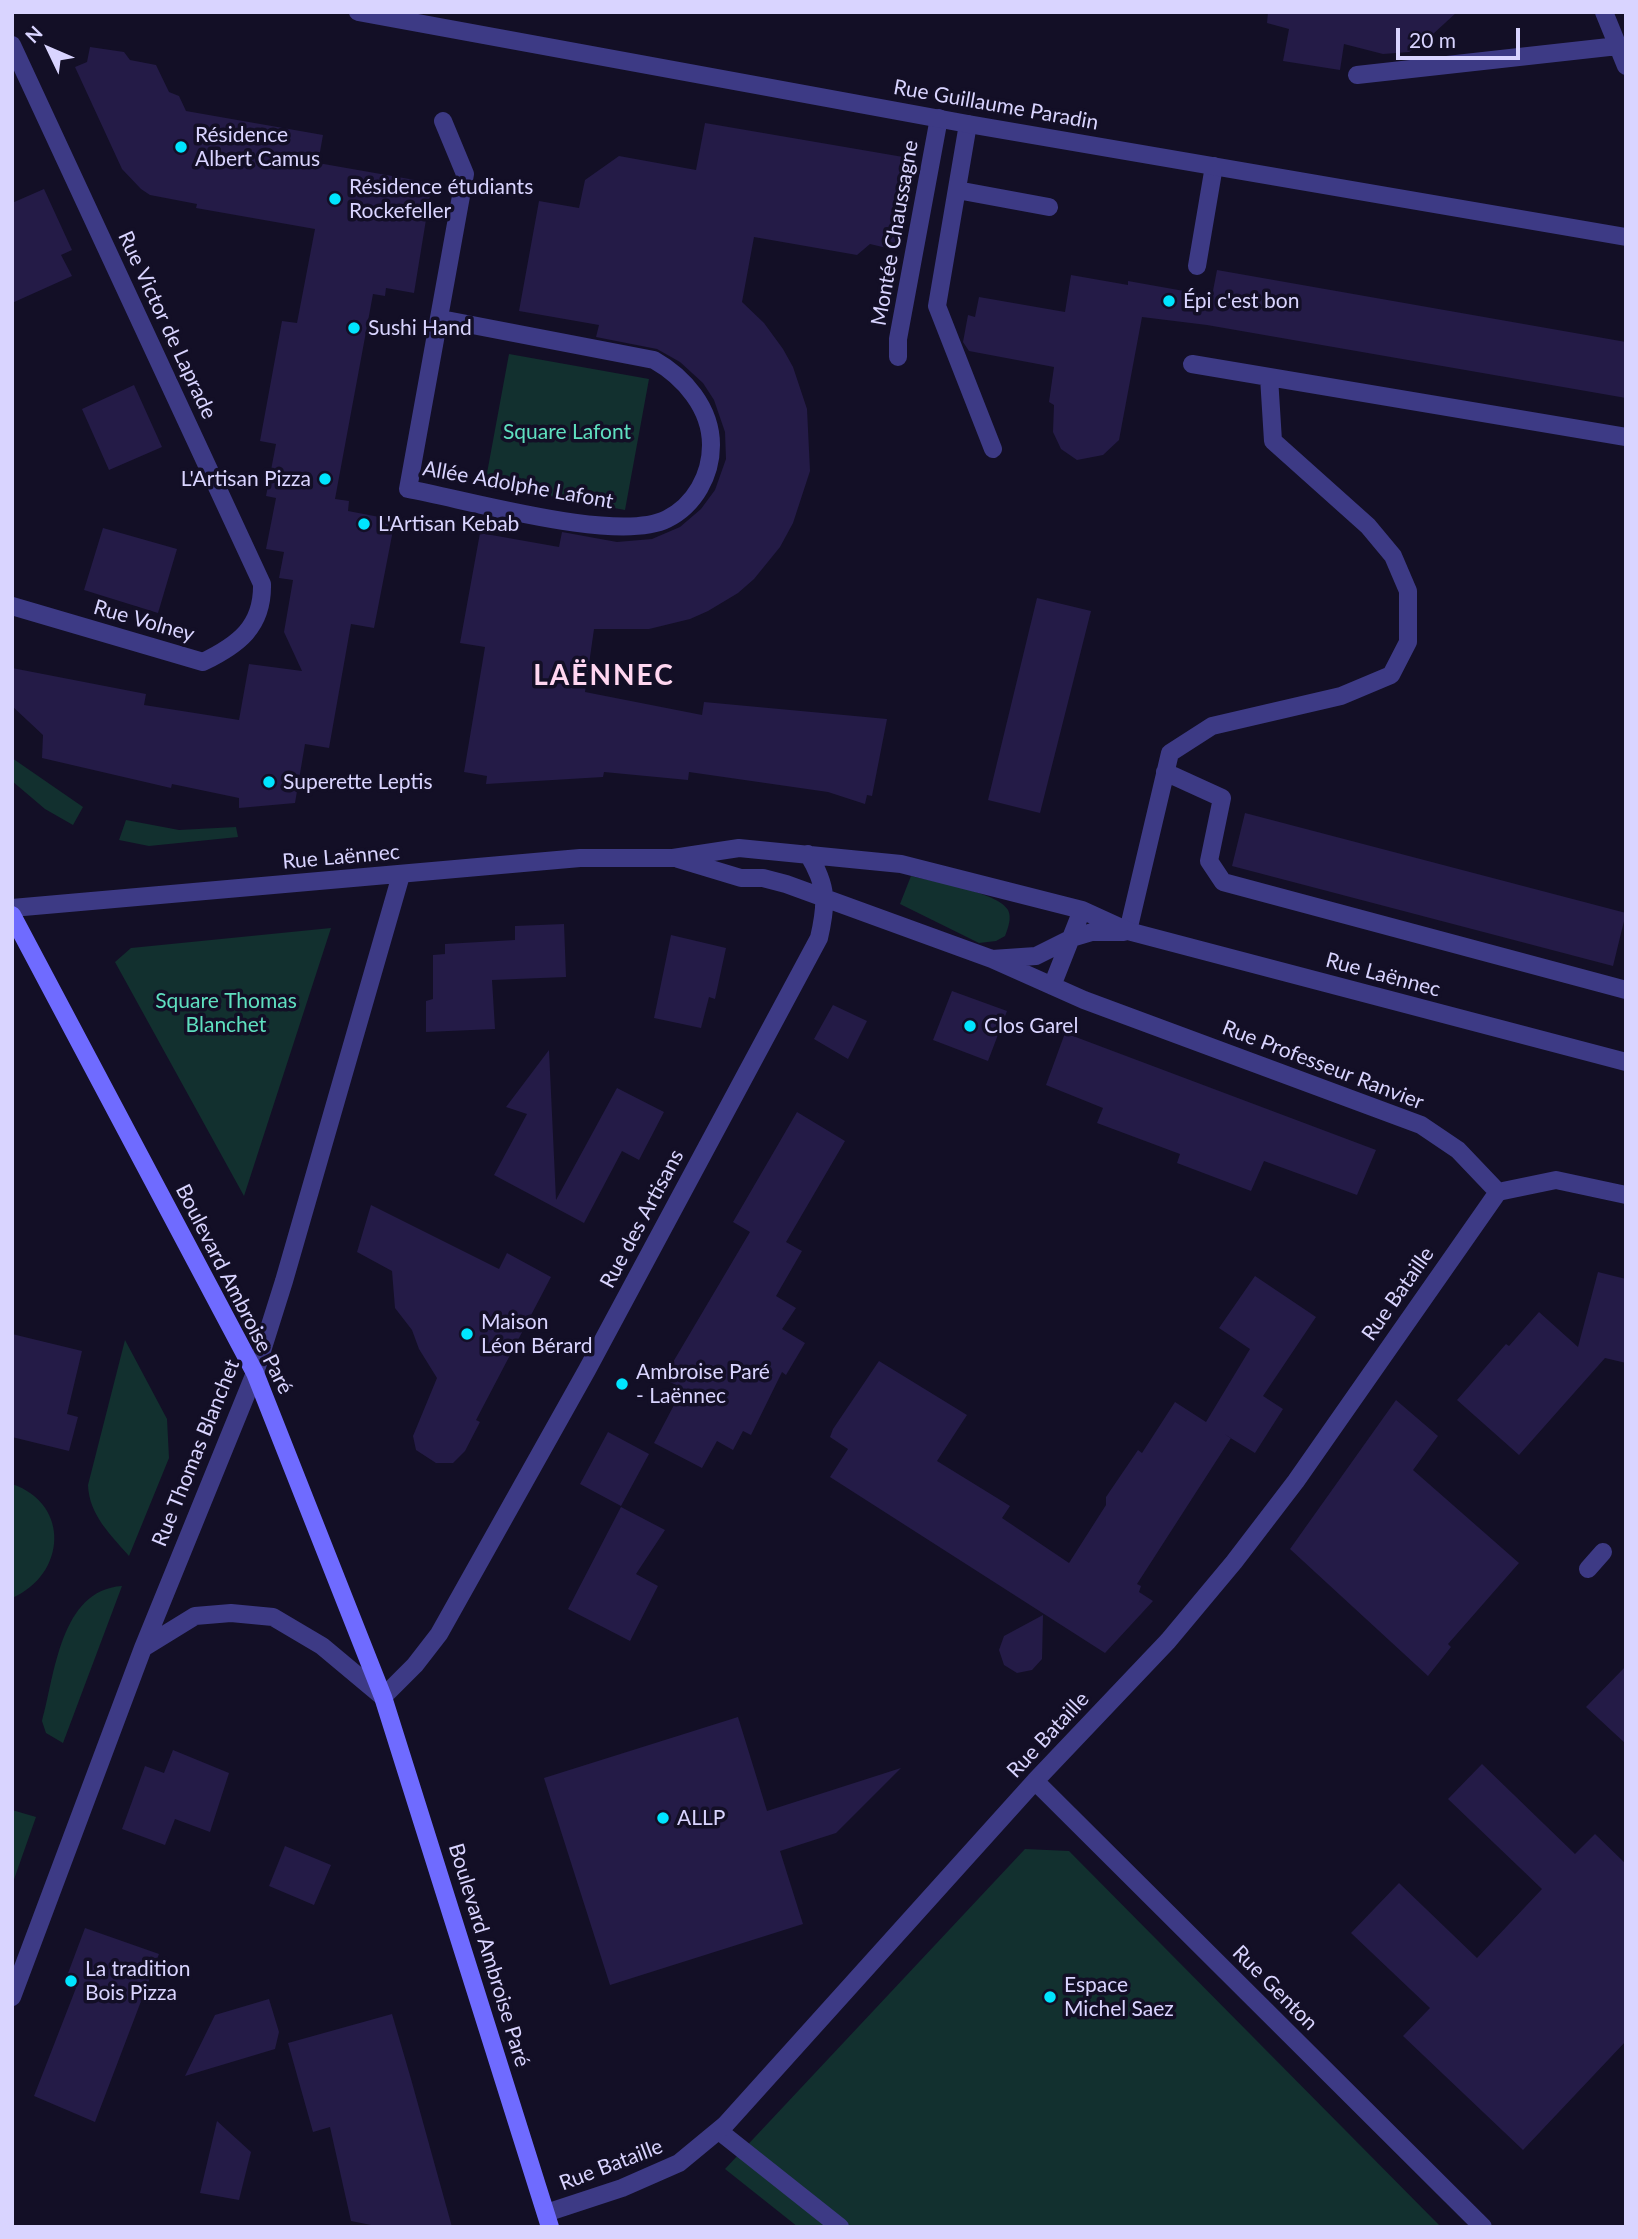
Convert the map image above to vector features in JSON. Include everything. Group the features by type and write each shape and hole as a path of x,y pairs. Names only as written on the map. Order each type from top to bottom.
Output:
{"street":[{"name":"Rue Guillaume Paradin","path":"358,12 402,16 968,124 1626,237"},
{"path":"1604,12 1626,66"},
{"name":"Rue Victor de Laprade","path":"12,45 262,584 262,605 252,626"},
{"path":"1357,75 1618,46"},
{"name":"Montée Chaussagne","path":"898,357 898,339 939,118"},
{"name":"Allée Adolphe Lafont","path":"441,320 654,360 668,368 700,404 711,433 705,480 691,500 666,520 629,526 603,526 558,519 408,489 466,174 443,121"},
{"path":"968,124 937,306 993,449"},
{"path":"1197,266 1214,166"},
{"path":"957,190 1049,207"},
{"path":"1192,364 1626,437"},
{"path":"1128,931 1170,753 1212,726 1341,696 1391,675 1408,642 1408,591 1392,556 1368,526 1273,441 1269,377"},
{"name":"Rue Volney","path":"12,606 202,662 229,649 252,626"},
{"path":"1165,772 1222,798 1209,861 1223,882 1626,990"},
{"name":"Rue Laënnec","path":"12,908 580,858 673,858 739,848 808,854 929,870 1082,910 1128,931 1626,1062"},
{"path":"808,854 817,869 827,901"},
{"name":"Rue Laënnec","path":"673,858 741,878 763,878 786,884 992,959 1037,957 1072,938 1093,932 1115,934 1128,931"},
{"name":"Rue Thomas Blanchet","path":"12,1997 143,1648 255,1373 401,875"},
{"name":"Rue des Artisans","path":"383,1697 415,1665 439,1634 567,1406 801,973 819,938 827,901"},
{"path":"1052,986 1082,910"},
{"name":"Boulevard Ambroise Paré","path":"12,915 255,1373 383,1697 548,2220"},
{"name":"Rue Professeur Ranvier","path":"992,959 1052,986 1421,1125 1458,1150 1498,1192"},
{"path":"1498,1192 1556,1180 1626,1195"},
{"name":"Rue Bataille","path":"548,2220 679,2163 719,2130 1035,1781 1168,1641 1234,1562 1296,1481 1498,1192"},
{"path":"1588,1569 1603,1552"},
{"path":"143,1648 195,1616 231,1613 273,1617 322,1646 383,1697"},
{"name":"Rue Genton","path":"1035,1781 1483,2227"},
{"path":"719,2130 839,2227"}],"green space":[{"name":"Square Lafont","path":"509,354 649,379 625,510 485,484"},
{"path":"12,758 83,807 73,825 45,809 12,781"},
{"path":"126,820 179,830 236,827 238,837 149,846 119,840"},
{"path":"911,876 978,893 1002,904 1010,916 1005,936 996,941 979,943 900,904"},
{"name":"Square Thomas Blanchet","path":"331,928 244,1196 115,962 131,948"},
{"path":"125,1340 167,1419 169,1458 129,1556 97,1515 89,1496 88,1485"},
{"path":"12,1484 31,1494 44,1507 52,1523 54,1540 51,1557 43,1573 30,1587 12,1598"},
{"path":"122,1586 63,1743 46,1733 42,1721 64,1638 73,1618 85,1602 101,1591"},
{"path":"12,1810 36,1817 12,1885"},
{"name":"Espace Michel Saez","path":"1025,1849 1069,1851 1441,2227 798,2227 725,2169"}],"building":[{"path":"1268,12 1457,12 1421,45 1409,52 1383,54 1344,44 1340,70 1283,61 1289,29 1267,23"},
{"path":"90,47 124,52 130,60 156,65 169,92 179,96 186,111 323,135 318,163 432,183 414,293 386,288 385,296 373,294 335,499 349,501 348,511 395,520 374,628 351,624 329,748 305,744 295,803 239,808 239,798 172,784 171,788 42,758 43,735 12,706 12,668 146,694 144,705 239,720 249,664 302,671 284,632 293,580 279,578 284,552 266,549 276,498 266,496 276,444 260,441 282,321 297,323 315,229 196,208 197,204 150,195 141,189 122,169 75,67 87,62"},
{"path":"705,123 909,158 895,250 870,244 857,255 754,237 742,302 764,323 783,349 793,367 807,409 810,471 793,523 780,547 754,579 738,593 708,611 690,619 649,629 594,629 585,692 702,715 704,702 887,719 872,796 867,795 865,804 828,792 689,772 688,780 604,772 603,777 486,784 487,776 464,772 485,647 460,643 480,533 559,547 562,532 617,542 652,539 680,527 701,509 715,490 726,459 725,432 714,400 703,383 680,362 657,349 596,337 599,325 519,311 539,201 579,208 585,180 619,156 696,170"},
{"path":"44,189 72,250 61,255 72,276 12,303 12,203"},
{"path":"1217,270 1626,342 1626,398 1207,325 1142,317 1119,440 1103,455 1077,460 1061,449 1053,432 1054,405 1049,402 1054,367 969,351 963,342 968,315 975,317 979,297 1065,312 1071,275 1128,285 1128,281 1212,296"},
{"path":"134,385 162,447 109,470 82,409"},
{"path":"103,528 177,549 158,613 84,590"},
{"path":"1037,598 1091,611 1040,813 988,800"},
{"path":"1245,813 1626,913 1613,966 1232,866"},
{"path":"564,924 566,977 492,980 495,1029 426,1032 426,1001 433,999 433,955 445,954 445,944 515,940 515,926"},
{"path":"671,935 726,948 715,999 709,997 701,1028 654,1018"},
{"name":"Clos Garel","path":"952,991 1007,1011 988,1061 933,1040"},
{"path":"833,1005 867,1021 848,1059 814,1039"},
{"path":"1065,1033 1376,1150 1357,1195 1264,1161 1251,1191 1177,1163 1180,1154 1097,1123 1103,1108 1046,1085"},
{"path":"549,1050 556,1200 617,1088 664,1112 639,1160 622,1151 584,1223 494,1175 527,1114 506,1107"},
{"path":"797,1112 845,1141 786,1242 802,1251 776,1296 796,1308 782,1329 805,1343 786,1375 782,1372 751,1435 743,1431 733,1450 717,1441 702,1468 654,1443 683,1388 663,1379 750,1232 733,1222"},
{"name":"Maison Léon Bérard","path":"371,1205 499,1269 507,1253 551,1277 476,1420 480,1422 465,1451 453,1463 436,1463 416,1450 413,1436 437,1378 419,1349 412,1330 395,1308 392,1271 357,1252"},
{"path":"1598,1272 1626,1279 1626,1363 1605,1358 1519,1455 1457,1400 1506,1344 1509,1346 1539,1312 1578,1347"},
{"path":"1255,1276 1316,1317 1263,1396 1283,1409 1255,1453 1231,1438 1137,1584 1141,1586 1139,1592 1153,1601 1105,1653 830,1477 848,1449 830,1437 833,1429 879,1361 967,1415 937,1461 1010,1506 1002,1518 1069,1563 1106,1505 1106,1497 1138,1450 1142,1453 1175,1402 1206,1422 1250,1349 1219,1328"},
{"path":"12,1334 82,1351 67,1414 78,1417 69,1451 12,1437"},
{"path":"1396,1400 1438,1436 1413,1470 1519,1563 1448,1644 1451,1647 1428,1676 1290,1549"},
{"path":"608,1432 649,1454 621,1506 580,1484"},
{"path":"621,1507 665,1530 636,1574 658,1586 630,1641 568,1609"},
{"path":"1043,1615 1042,1659 1032,1670 1017,1673 1004,1665 999,1650 1004,1636"},
{"path":"1626,1666 1626,1744 1586,1707"},
{"name":"ALLP","path":"738,1717 767,1811 901,1768 836,1833 780,1851 803,1924 610,1985 544,1778"},
{"path":"173,1750 229,1773 210,1832 175,1819 165,1845 122,1829 145,1766 164,1773"},
{"path":"1482,1764 1575,1854 1595,1834 1626,1864 1626,2041 1523,2150 1403,2036 1430,2008 1351,1933 1399,1883 1477,1958 1542,1889 1448,1799"},
{"path":"285,1846 331,1865 314,1905 269,1886"},
{"path":"85,1928 159,1954 95,2122 34,2096 76,1988 64,1984"},
{"path":"269,1999 279,2032 275,2049 185,2076 215,2015"},
{"path":"392,2014 452,2227 381,2227 351,2221 330,2127 313,2132 288,2043"},
{"path":"217,2121 251,2152 239,2200 200,2193"}],"place":[{"name":"Résidence Albert Camus","path":"181,147"},
{"name":"Résidence étudiants Rockefeller","path":"335,199"},
{"name":"Épi c'est bon","path":"1169,301"},
{"name":"Sushi Hand","path":"354,328"},
{"name":"L'Artisan Pizza","path":"325,479"},
{"name":"L'Artisan Kebab","path":"364,524"},
{"name":"Superette Leptis","path":"269,782"},
{"name":"Clos Garel","path":"970,1026"},
{"name":"Maison Léon Bérard","path":"467,1334"},
{"name":"Ambroise Paré - Laënnec","path":"622,1384"},
{"name":"ALLP","path":"663,1818"},
{"name":"La tradition Bois Pizza","path":"71,1981"},
{"name":"Espace Michel Saez","path":"1050,1997"}],"district":[{"name":"LAËNNEC","path":"604,676"}]}
